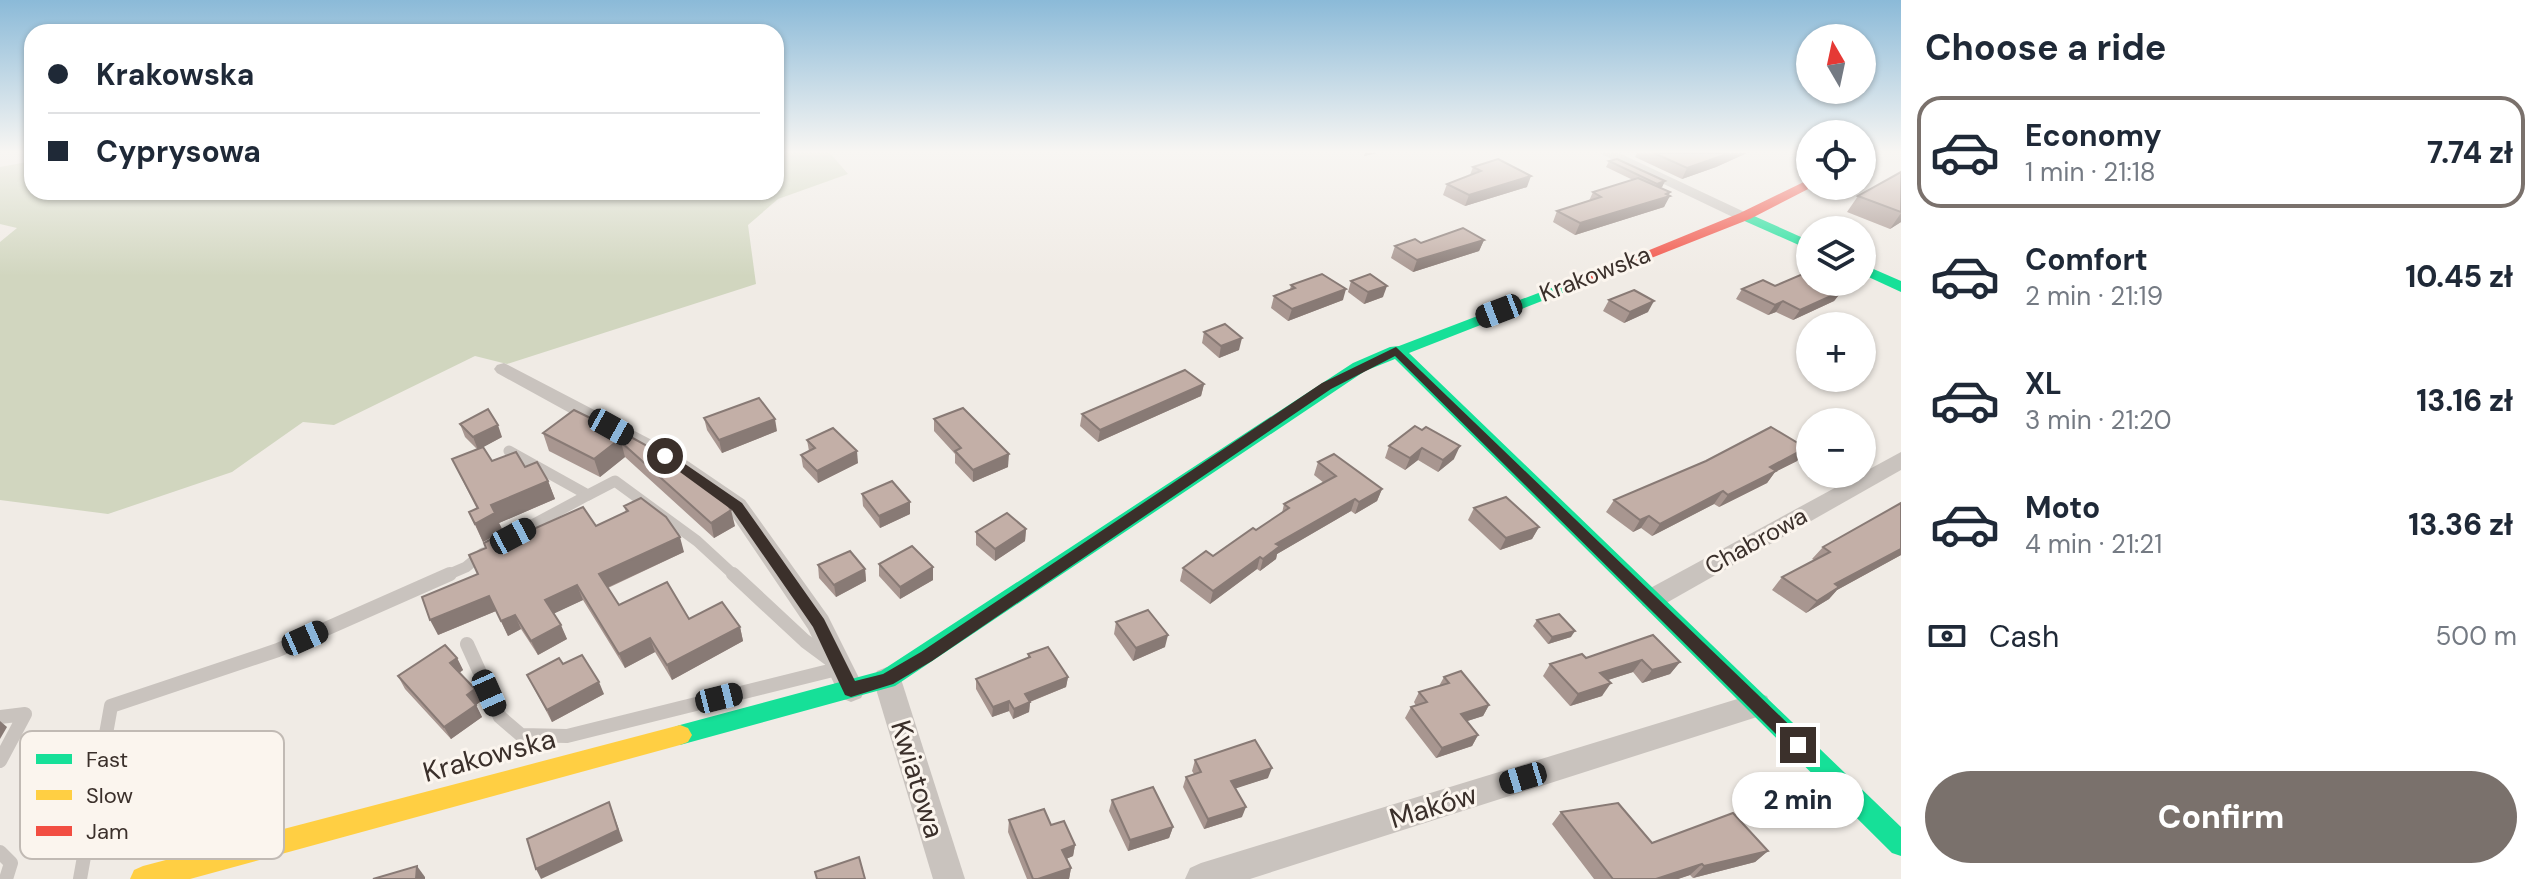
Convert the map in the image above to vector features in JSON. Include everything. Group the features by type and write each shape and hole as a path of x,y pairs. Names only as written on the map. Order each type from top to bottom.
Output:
{"street":[{"path":"1689,194 1739,219 1796,240"},
{"name":"Krakowska","path":"284,839 846,679 887,679 926,656 1327,386 1396,350 1739,219 1789,194"},
{"path":"1779,199 1786,227"},
{"path":"1739,219 1766,219 1796,232"},
{"path":"1876,275 1901,287"},
{"path":"1396,350 1901,844"},
{"path":"504,369 665,456 737,506 819,623 846,679"},
{"name":"Chabrowa","path":"1652,599 1901,460"},
{"name":"Kwiatowa","path":"887,679 949,879"},
{"name":"Maków","path":"1201,879 1757,705"},
{"name":"Krakowska","path":"143,879 213,859"}],"lane":[{"path":"509,451 588,495"},
{"path":"107,731 111,706 278,650 466,567 488,549 615,481 697,541 846,679"},
{"path":"467,644 500,717 521,735 567,736 846,679"},
{"path":"0,717 25,714 0,761"},
{"path":"0,852 11,863 6,879"},
{"path":"80,879 84,859"}],"green space":[{"path":"0,194 24,194 24,200 777,200 748,225 756,284 507,364 475,356 334,425 303,422 232,472 108,514 0,500 0,242 17,228 0,224"}],"building":[{"path":"1596,194 1670,196 1580,223 1557,211 1601,197"},
{"path":"1876,194 1901,194 1901,212 1869,200 1876,200"},
{"path":"1463,228 1484,240 1417,260 1395,246 1415,239 1421,243"},
{"path":"1322,274 1346,289 1292,309 1274,296 1295,288 1291,285"},
{"path":"1370,274 1387,286 1368,292 1351,281"},
{"path":"1796,277 1796,296 1831,296 1800,310 1783,301 1775,305 1742,289 1763,280 1775,286"},
{"path":"1634,290 1654,301 1630,312 1609,300"},
{"path":"1225,324 1242,338 1221,346 1204,332"},
{"path":"1185,370 1204,384 1100,430 1082,414"},
{"path":"759,398 775,419 719,440 704,418"},
{"path":"963,408 1009,454 973,470 955,451 961,448 934,419"},
{"path":"488,409 498,425 473,437 460,424"},
{"path":"574,410 625,435 594,459 543,433"},
{"path":"1415,426 1422,430 1426,427 1460,446 1443,460 1422,448 1410,458 1389,446"},
{"path":"1771,427 1796,442 1796,453 1770,467 1776,471 1728,495 1723,491 1660,524 1649,516 1640,520 1614,500 1706,461"},
{"path":"833,428 857,451 817,471 801,455 815,448 807,440"},
{"path":"629,436 724,499 731,510 711,523 621,442"},
{"path":"483,447 492,461 516,452 525,467 537,462 548,481 491,505 495,513 475,524 469,512 478,508 452,459"},
{"path":"1334,454 1382,489 1359,502 1355,499 1276,544 1280,546 1213,591 1183,568 1206,551 1213,556 1289,508 1284,504 1336,476 1318,462"},
{"path":"892,481 910,502 879,516 862,494"},
{"path":"1506,497 1539,527 1506,538 1474,508"},
{"path":"641,498 666,517 680,537 599,574 619,605 667,582 689,619 722,602 740,627 667,665 650,638 619,654 577,585 545,600 561,625 531,641 515,615 501,621 489,596 430,620 422,597 478,574 469,555 486,548 484,543 504,532 509,540 583,507 596,526 628,511 624,506"},
{"path":"1901,503 1901,549 1835,584 1839,587 1817,601 1782,577 1830,552 1823,547"},
{"path":"1007,513 1026,529 995,549 976,532"},
{"path":"912,546 933,567 900,587 879,564"},
{"path":"850,551 865,569 834,585 818,565"},
{"path":"1148,610 1168,635 1136,648 1116,622"},
{"path":"1559,614 1575,631 1552,637 1537,620"},
{"path":"1653,635 1680,662 1652,670 1642,660 1600,673 1611,683 1578,694 1550,664 1582,654 1586,658"},
{"path":"445,645 457,658 450,663 475,689 467,695 476,705 444,727 398,676"},
{"path":"1048,647 1068,677 1025,694 1030,702 1014,709 1009,701 993,707 976,679"},
{"path":"582,655 599,682 547,710 527,675 559,658 563,664"},
{"path":"1461,671 1489,705 1461,714 1478,735 1442,748 1411,707 1427,702 1419,692 1449,683 1444,677"},
{"path":"1255,740 1272,768 1231,781 1246,807 1208,819 1186,777 1201,772 1195,760"},
{"path":"1153,787 1173,827 1130,840 1112,800"},
{"path":"609,802 618,830 536,869 527,839"},
{"path":"1618,803 1652,843 1733,813 1768,851 1702,864 1656,879 1613,879 1561,812"},
{"path":"1044,809 1051,825 1064,821 1075,845 1062,850 1071,868 1033,879 1009,820"},
{"path":"859,857 865,879 817,879 815,872"},
{"path":"417,866 416,879 373,879"}],"traffic: fast":[{"path":"1745,216 1796,240"},
{"path":"1876,275 1901,287"},
{"path":"680,735 887,679 1359,367 1588,278"},
{"path":"1396,350 1901,844"}],"traffic: slow":[{"path":"284,841 680,735"},
{"path":"143,879 218,859"}],"traffic: jam":[{"path":"1588,278 1745,216 1788,194"}],"route":[{"path":"665,456 737,506 819,623 851,690 887,679 926,656 1327,386 1396,350 1798,745"}]}
